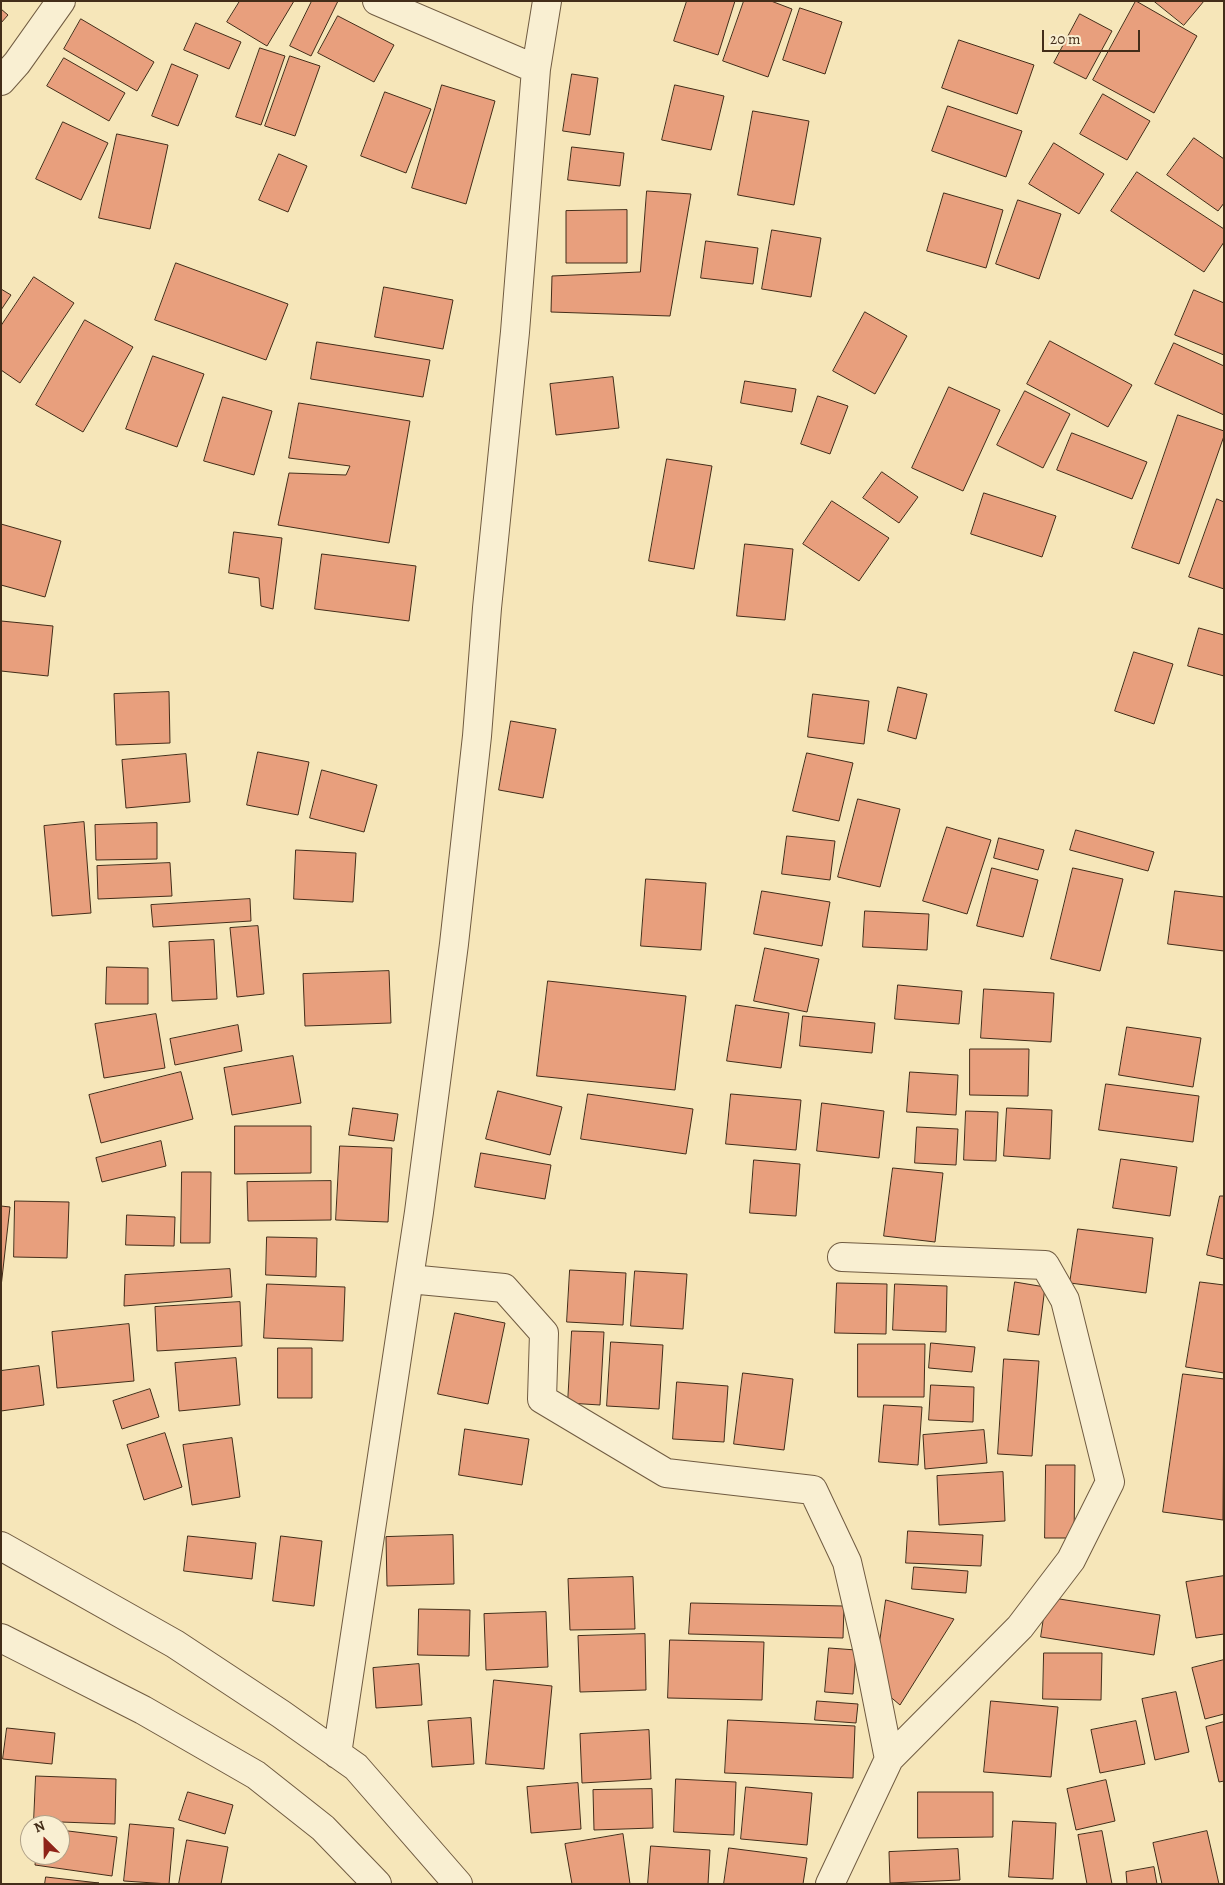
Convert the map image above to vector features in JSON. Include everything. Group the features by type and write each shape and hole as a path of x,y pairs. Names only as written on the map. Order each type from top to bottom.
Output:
{"street":[{"path":"1,81 17,63 61,1"},
{"path":"377,1 536,69"},
{"path":"337,1754 409,1279 454,944 477,736 487,608 515,332 536,69 547,1"},
{"path":"830,1884 888,1759 1020,1627 1072,1560 1110,1482 1065,1300 1045,1266 842,1257"},
{"path":"409,1279 504,1288 544,1333 542,1399 666,1473 813,1490 847,1562 867,1648 888,1759"},
{"path":"1,1546 175,1644 281,1714 356,1767 458,1884"},
{"path":"1,1638 144,1710 256,1775 323,1828 377,1884"}],"building":[{"path":"240,1 294,1 267,46 227,22"},
{"path":"312,1 338,1 311,56 290,46"},
{"path":"687,1 735,1 718,55 674,41"},
{"path":"744,1 771,1 792,9 768,77 723,61"},
{"path":"1136,1 1197,36 1154,113 1093,80"},
{"path":"1154,1 1204,1 1184,25"},
{"path":"800,8 842,22 825,74 783,60"},
{"path":"1,9 8,15 1,23"},
{"path":"1080,14 1112,31 1086,79 1054,63"},
{"path":"338,16 394,45 374,82 318,53"},
{"path":"81,19 154,62 137,91 64,49"},
{"path":"196,23 241,42 229,69 184,50"},
{"path":"959,40 1034,65 1017,114 942,88"},
{"path":"260,48 285,56 261,125 236,117"},
{"path":"290,56 320,66 295,136 265,126"},
{"path":"64,58 125,93 109,121 47,86"},
{"path":"172,64 198,75 178,126 152,116"},
{"path":"572,74 598,78 590,135 563,131"},
{"path":"442,85 495,101 466,204 412,188"},
{"path":"675,85 724,96 711,150 662,140"},
{"path":"385,92 431,109 406,173 361,156"},
{"path":"1103,94 1150,121 1127,160 1080,134"},
{"path":"948,106 1022,131 1006,177 932,151"},
{"path":"753,111 809,121 794,205 738,195"},
{"path":"63,122 108,143 81,200 36,179"},
{"path":"117,134 168,145 150,229 99,218"},
{"path":"1194,138 1224,159 1224,203 1218,211 1167,175"},
{"path":"1054,143 1104,174 1079,214 1029,184"},
{"path":"572,147 624,153 620,186 568,180"},
{"path":"279,154 307,166 288,212 259,200"},
{"path":"1137,172 1224,229 1224,242 1204,272 1111,211"},
{"path":"647,191 691,194 670,316 551,312 552,276 640,272"},
{"path":"944,193 1003,210 986,268 927,251"},
{"path":"1018,200 1061,214 1039,279 996,264"},
{"path":"627,210 627,263 566,263 566,211"},
{"path":"772,230 821,238 811,297 762,289"},
{"path":"706,241 758,248 753,284 701,278"},
{"path":"176,263 288,304 266,360 155,320"},
{"path":"34,277 74,303 20,383 1,370 1,326"},
{"path":"384,287 453,300 443,349 375,337"},
{"path":"1,289 11,295 1,310"},
{"path":"1194,290 1224,303 1224,355 1175,335"},
{"path":"865,312 907,336 875,394 833,371"},
{"path":"85,320 133,347 83,432 36,405"},
{"path":"1050,341 1132,385 1108,427 1027,384"},
{"path":"317,342 430,360 423,397 311,379"},
{"path":"1174,343 1224,366 1224,415 1155,384"},
{"path":"153,356 204,374 177,447 126,429"},
{"path":"613,377 619,428 556,435 550,384"},
{"path":"745,381 796,389 792,412 741,403"},
{"path":"949,387 1000,410 963,491 912,468"},
{"path":"1025,391 1070,414 1043,468 997,445"},
{"path":"818,396 848,406 830,454 801,444"},
{"path":"223,397 272,411 254,475 204,461"},
{"path":"299,403 410,421 389,543 278,525 289,473 346,475 350,466 289,458"},
{"path":"1178,415 1224,431 1224,436 1179,564 1132,548"},
{"path":"1072,433 1147,462 1132,499 1057,470"},
{"path":"667,459 712,466 694,569 649,561"},
{"path":"882,472 918,497 899,523 863,498"},
{"path":"984,493 1056,516 1042,557 971,534"},
{"path":"1217,499 1224,502 1224,589 1189,577"},
{"path":"832,501 889,538 859,581 803,544"},
{"path":"1,524 61,541 45,597 1,585"},
{"path":"234,532 282,538 273,609 261,606 259,578 229,573"},
{"path":"745,544 793,549 785,620 737,616"},
{"path":"322,554 416,566 409,621 315,609"},
{"path":"1,621 53,626 48,676 1,671"},
{"path":"1199,628 1224,635 1224,676 1188,666"},
{"path":"1134,652 1173,664 1154,724 1115,711"},
{"path":"898,687 927,694 916,739 888,731"},
{"path":"169,692 170,743 116,745 114,694"},
{"path":"813,694 869,701 864,744 808,737"},
{"path":"511,721 556,729 543,798 499,790"},
{"path":"258,752 309,762 298,815 247,805"},
{"path":"807,753 853,763 839,821 793,811"},
{"path":"186,754 190,802 126,808 122,760"},
{"path":"322,770 377,785 364,832 310,818"},
{"path":"858,799 900,809 880,887 838,877"},
{"path":"84,822 91,913 52,916 44,826"},
{"path":"157,823 157,859 96,860 95,825"},
{"path":"947,827 991,840 967,914 923,901"},
{"path":"1076,830 1154,852 1148,871 1070,850"},
{"path":"787,836 835,841 830,880 782,874"},
{"path":"999,838 1044,850 1038,870 994,858"},
{"path":"296,850 356,853 353,902 294,899"},
{"path":"170,863 172,896 98,899 97,866"},
{"path":"992,868 1038,880 1023,937 977,926"},
{"path":"1073,868 1123,879 1100,971 1051,959"},
{"path":"646,879 706,883 701,950 641,946"},
{"path":"762,891 830,902 822,946 754,934"},
{"path":"1175,891 1224,897 1224,951 1168,944"},
{"path":"250,899 251,921 153,927 151,905"},
{"path":"865,911 929,914 927,950 863,947"},
{"path":"258,926 264,994 237,997 230,928"},
{"path":"214,940 217,999 172,1001 169,942"},
{"path":"765,948 819,959 807,1012 754,1001"},
{"path":"107,967 148,968 148,1004 106,1004"},
{"path":"389,971 391,1023 305,1026 303,974"},
{"path":"548,981 686,996 675,1090 537,1076"},
{"path":"898,985 962,991 959,1024 895,1019"},
{"path":"984,989 1054,993 1051,1042 981,1038"},
{"path":"736,1005 789,1013 781,1068 727,1061"},
{"path":"156,1014 165,1068 104,1078 95,1024"},
{"path":"803,1016 875,1023 872,1053 800,1046"},
{"path":"238,1025 242,1051 175,1065 170,1039"},
{"path":"1127,1027 1201,1038 1193,1087 1119,1075"},
{"path":"970,1049 1029,1049 1028,1096 970,1095"},
{"path":"293,1056 301,1103 232,1115 224,1068"},
{"path":"181,1072 193,1119 101,1143 89,1095"},
{"path":"910,1072 958,1075 956,1115 907,1112"},
{"path":"1106,1084 1199,1096 1193,1142 1099,1130"},
{"path":"498,1091 562,1107 550,1155 486,1139"},
{"path":"588,1094 693,1109 686,1154 581,1139"},
{"path":"731,1094 801,1100 796,1150 726,1144"},
{"path":"822,1103 884,1111 879,1158 817,1151"},
{"path":"353,1108 398,1114 394,1141 349,1135"},
{"path":"1007,1108 1052,1110 1050,1159 1004,1156"},
{"path":"966,1111 998,1112 996,1161 964,1160"},
{"path":"235,1126 311,1126 311,1173 235,1174"},
{"path":"917,1127 958,1129 956,1165 915,1163"},
{"path":"161,1141 166,1166 102,1182 96,1158"},
{"path":"340,1146 392,1148 388,1222 336,1220"},
{"path":"481,1153 551,1165 545,1199 475,1187"},
{"path":"1121,1159 1177,1167 1170,1216 1113,1208"},
{"path":"754,1160 800,1164 796,1216 750,1213"},
{"path":"893,1168 943,1173 935,1242 884,1236"},
{"path":"182,1172 211,1172 210,1243 181,1243"},
{"path":"331,1181 331,1220 248,1221 247,1182"},
{"path":"1220,1196 1224,1196 1224,1259 1207,1255"},
{"path":"15,1201 69,1202 67,1258 14,1257"},
{"path":"1,1206 10,1207 1,1287"},
{"path":"127,1215 175,1217 174,1246 126,1245"},
{"path":"1078,1229 1153,1238 1146,1293 1070,1283"},
{"path":"267,1237 317,1238 316,1277 266,1275"},
{"path":"230,1269 232,1297 124,1306 125,1275"},
{"path":"570,1270 626,1273 623,1325 567,1322"},
{"path":"635,1271 687,1274 683,1329 631,1326"},
{"path":"1015,1282 1045,1287 1039,1335 1008,1331"},
{"path":"1200,1282 1224,1285 1224,1373 1186,1367"},
{"path":"837,1283 887,1284 886,1334 835,1333"},
{"path":"267,1284 345,1287 343,1341 264,1338"},
{"path":"895,1284 947,1286 946,1332 893,1330"},
{"path":"240,1302 242,1346 157,1351 155,1307"},
{"path":"455,1313 505,1323 488,1404 438,1394"},
{"path":"129,1324 134,1381 57,1388 52,1332"},
{"path":"572,1331 604,1332 600,1405 568,1403"},
{"path":"611,1342 663,1345 659,1409 607,1406"},
{"path":"931,1343 975,1347 972,1372 929,1368"},
{"path":"858,1344 925,1344 924,1397 858,1397"},
{"path":"278,1348 312,1348 312,1398 278,1398"},
{"path":"236,1358 240,1405 179,1411 175,1363"},
{"path":"1004,1359 1039,1361 1032,1456 998,1454"},
{"path":"39,1366 44,1405 1,1411 1,1371"},
{"path":"743,1373 793,1379 784,1450 734,1444"},
{"path":"1183,1374 1224,1379 1223,1520 1163,1512"},
{"path":"677,1382 728,1386 724,1442 673,1439"},
{"path":"931,1385 974,1387 973,1422 929,1420"},
{"path":"150,1389 159,1417 122,1429 113,1401"},
{"path":"884,1405 922,1407 918,1465 879,1462"},
{"path":"465,1429 529,1439 522,1485 459,1475"},
{"path":"984,1430 987,1463 925,1469 923,1435"},
{"path":"165,1433 182,1487 144,1500 127,1445"},
{"path":"232,1438 240,1497 192,1505 183,1445"},
{"path":"1046,1465 1075,1465 1074,1538 1045,1538"},
{"path":"1003,1472 1005,1521 939,1525 937,1476"},
{"path":"908,1531 983,1535 981,1566 906,1563"},
{"path":"453,1535 454,1584 387,1586 386,1537"},
{"path":"188,1536 256,1543 252,1579 184,1571"},
{"path":"281,1536 322,1541 314,1606 273,1601"},
{"path":"914,1567 968,1571 966,1593 912,1589"},
{"path":"1224,1576 1224,1634 1196,1638 1186,1582"},
{"path":"633,1577 635,1629 570,1630 568,1579"},
{"path":"1047,1597 1160,1615 1154,1655 1041,1637"},
{"path":"886,1600 954,1619 900,1705 874,1683"},
{"path":"691,1603 844,1606 843,1638 689,1634"},
{"path":"419,1609 470,1610 469,1656 418,1655"},
{"path":"546,1612 548,1667 486,1670 484,1614"},
{"path":"645,1634 646,1690 580,1692 578,1636"},
{"path":"670,1640 764,1642 762,1700 668,1698"},
{"path":"829,1648 856,1650 853,1694 825,1692"},
{"path":"1044,1653 1102,1653 1101,1700 1043,1699"},
{"path":"1224,1660 1224,1714 1205,1719 1192,1668"},
{"path":"419,1664 422,1705 376,1708 373,1668"},
{"path":"494,1680 552,1686 544,1769 486,1764"},
{"path":"1176,1692 1189,1752 1155,1760 1142,1699"},
{"path":"817,1701 858,1704 856,1723 815,1720"},
{"path":"991,1701 1058,1707 1051,1777 984,1772"},
{"path":"471,1718 474,1764 432,1767 428,1721"},
{"path":"728,1720 855,1726 853,1778 725,1773"},
{"path":"1136,1721 1145,1764 1100,1773 1091,1730"},
{"path":"1224,1722 1224,1781 1219,1782 1206,1727"},
{"path":"7,1728 55,1733 52,1764 3,1759"},
{"path":"649,1730 651,1779 582,1783 580,1734"},
{"path":"36,1776 116,1779 115,1824 70,1822 70,1815 34,1815"},
{"path":"676,1779 736,1782 734,1835 674,1832"},
{"path":"1106,1780 1115,1821 1076,1830 1067,1789"},
{"path":"578,1783 581,1829 531,1833 527,1787"},
{"path":"746,1787 812,1793 807,1845 741,1839"},
{"path":"652,1789 653,1828 594,1830 593,1790"},
{"path":"188,1792 233,1805 225,1834 179,1820"},
{"path":"918,1792 993,1792 993,1837 918,1838"},
{"path":"1013,1821 1056,1823 1053,1879 1009,1877"},
{"path":"130,1824 174,1828 169,1884 124,1881"},
{"path":"70,1831 117,1837 112,1876 35,1865 70,1865"},
{"path":"1102,1831 1112,1884 1087,1884 1078,1835"},
{"path":"1207,1831 1219,1884 1162,1884 1153,1843"},
{"path":"623,1834 630,1884 572,1884 565,1844"},
{"path":"187,1840 228,1847 221,1884 179,1884"},
{"path":"651,1846 710,1850 708,1884 648,1884"},
{"path":"729,1848 807,1858 803,1884 724,1884"},
{"path":"958,1849 960,1880 890,1883 889,1852"},
{"path":"1154,1867 1157,1884 1127,1884 1126,1872"},
{"path":"46,1877 99,1883 45,1884"}]}
